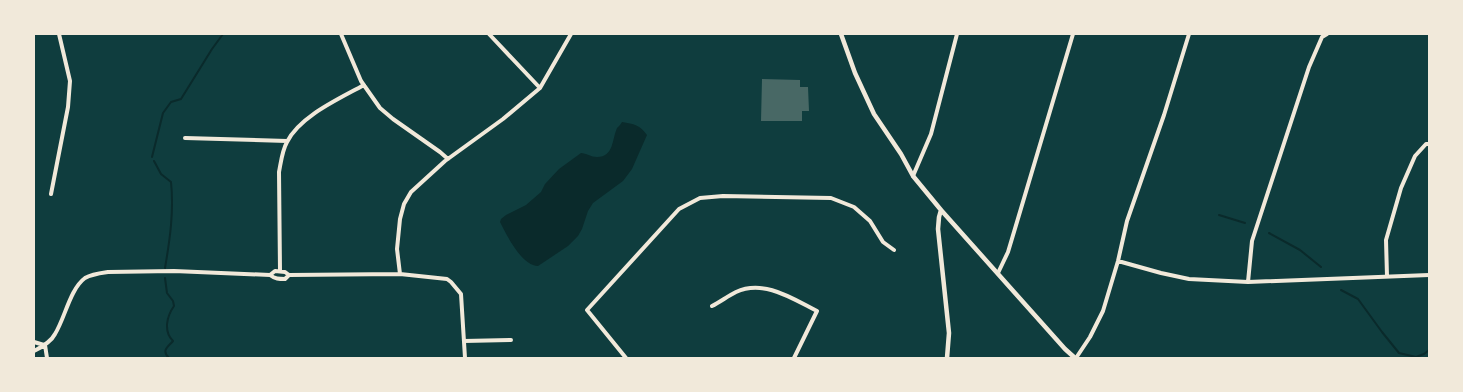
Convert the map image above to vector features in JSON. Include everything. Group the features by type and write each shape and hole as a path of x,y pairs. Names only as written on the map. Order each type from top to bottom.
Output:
{"street":[{"path":"51,194 68,107 70,81 59,34"},
{"path":"341,34 364,85 380,108 400,125 448,159"},
{"path":"489,34 540,88"},
{"path":"400,274 397,249 400,219 404,204 411,192 448,159 504,120 540,88 571,34"},
{"path":"842,34 855,73 874,114 913,176 1065,350 1076,358 1090,337 1103,311 1128,221 1164,116 1189,34"},
{"path":"913,176 931,134 957,34"},
{"path":"998,273 1008,252 1073,34"},
{"path":"1248,282 1252,241 1309,67 1322,37 1327,34"},
{"path":"280,271 279,172 287,142 303,122 328,105 364,85"},
{"path":"185,138 287,142"},
{"path":"1387,276 1386,240 1401,188 1415,156 1426,144 1429,144"},
{"path":"626,358 587,310 679,209 700,198 723,196 831,198 854,207 870,221 882,242 894,250"},
{"path":"941,210 938,229 949,333 947,358"},
{"path":"1118,261 1161,273 1189,278 1248,282 1429,275"},
{"path":"34,351 45,345 55,335 80,283 87,277 108,272 128,271 270,275 274,279 285,279 289,275"},
{"path":"270,275 275,271 280,271 289,275 400,274 447,279 461,294 465,358"},
{"path":"712,306 738,291 759,288 779,292 817,311 794,358"},
{"path":"464,341 511,340"},
{"path":"34,342 45,345"},
{"path":"45,345 47,358"}],"water":[{"path":"622,122 630,123 642,129 647,135 632,169 623,181 593,203 578,236 568,246 538,266 532,265 521,256 511,242 500,222 501,219 526,205 541,192 545,184 559,169 581,153 597,157 607,154 612,147 617,128"}],"building":[{"path":"762,79 800,80 800,87 808,87 809,111 802,111 802,121 761,121"}],"waterway":[{"path":"152,157 163,113 171,102 181,99 223,34"},
{"path":"154,161 161,174 171,182 171,225 165,268"},
{"path":"1219,215 1245,223"},
{"path":"1269,233 1300,250 1321,267"},
{"path":"165,278 167,293 174,306 169,314 167,324 168,333 173,341 165,351 169,358"},
{"path":"1341,290 1358,299 1399,353 1416,357 1429,350"}]}
